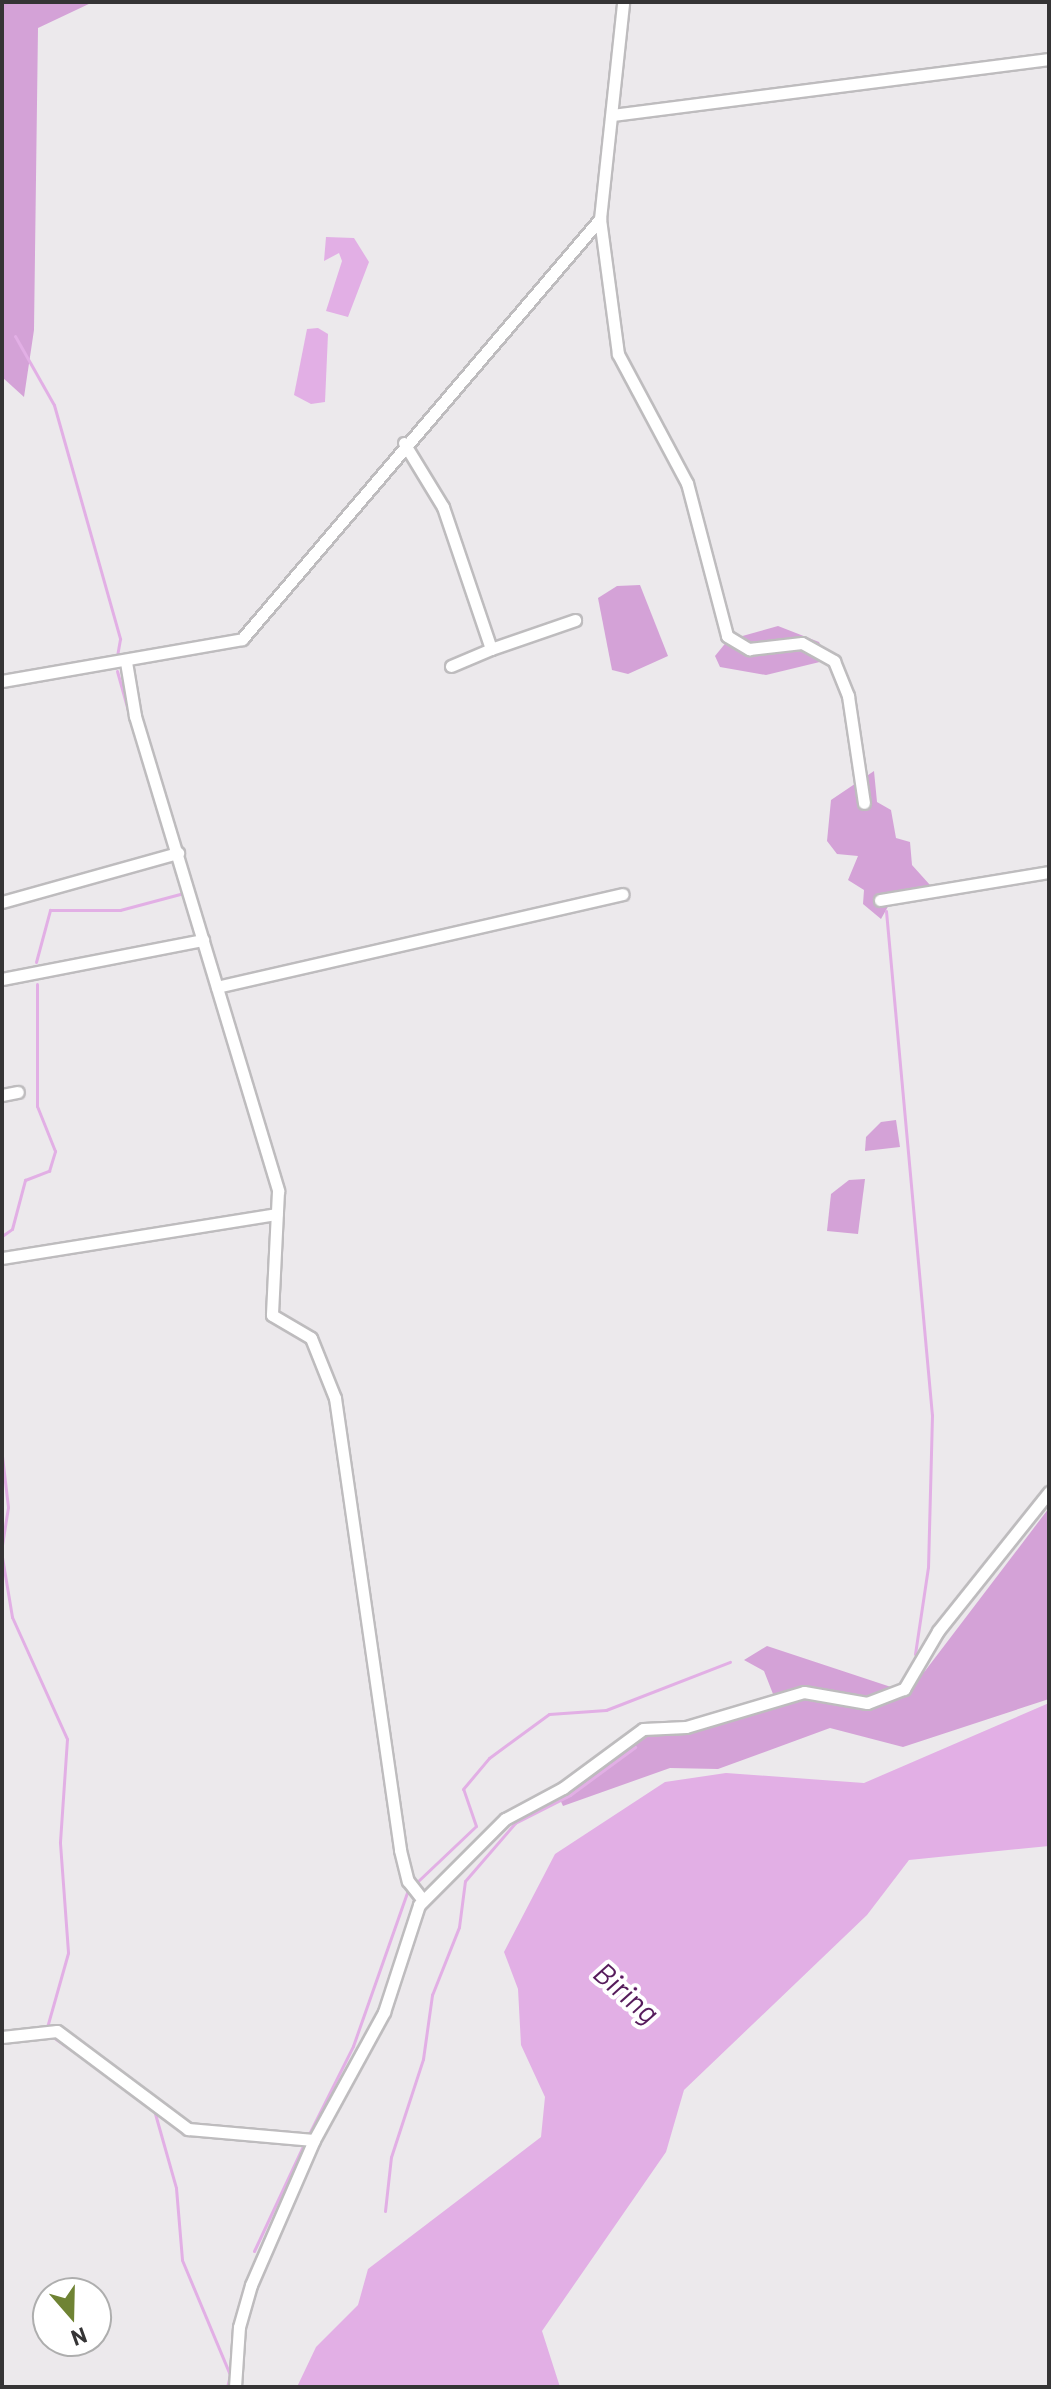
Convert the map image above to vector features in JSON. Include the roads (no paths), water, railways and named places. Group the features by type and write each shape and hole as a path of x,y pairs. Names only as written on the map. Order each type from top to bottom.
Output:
{"street":[{"path":"623,2 600,219 618,354 687,483 727,636 749,649 802,643 834,661 848,696 864,803"},
{"path":"612,115 1049,59"},
{"path":"2,681 126,662 242,639 404,443 600,219"},
{"path":"404,443 443,507 491,649"},
{"path":"451,666 575,620"},
{"path":"126,662 178,853 278,1191 272,1315 311,1338 335,1398 400,1850 408,1881 423,1900"},
{"path":"2,902 178,853"},
{"path":"880,900 1049,872"},
{"path":"217,987 622,894"},
{"path":"2,979 203,940"},
{"path":"2,1095 18,1092"},
{"path":"2,1258 277,1214"},
{"path":"235,2387 239,2327 251,2285 314,2140 384,2012 423,1900 505,1819 563,1788 631,1733 686,1727 804,1692 867,1703 904,1689 938,1631 1049,1492"},
{"path":"2,2037 57,2031 188,2129 314,2140"}],"water":[{"path":"326,237 354,238 369,262 348,317 326,311 342,261 339,253 324,261"},
{"path":"318,328 328,334 325,402 311,404 294,395 307,329"},
{"name":"Biring","path":"1049,1703 1049,1846 909,1860 867,1915 684,2090 666,2152 542,2331 560,2387 297,2387 316,2347 358,2305 368,2269 541,2137 545,2097 521,2045 518,1989 504,1952 555,1854 665,1782 726,1773 864,1783"}],"waterway":[{"path":"15,336 54,405 120,639 117,656"},
{"path":"117,671 130,718"},
{"path":"36,962 50,910 120,910 184,893"},
{"path":"886,911 932,1415 928,1567 915,1654"},
{"path":"2,1236 12,1229 25,1180 49,1171 55,1151 37,1106 37,984"},
{"path":"2,1456 8,1507 2,1545"},
{"path":"2,1557 12,1617 67,1739 60,1843 68,1953 47,2027"},
{"path":"417,1882 476,1826 463,1789 489,1758 549,1714 606,1710 730,1662"},
{"path":"385,2211 391,2157 423,2059 432,1995 459,1927 465,1881 515,1823 570,1795 635,1747"},
{"path":"310,2132 353,2046 408,1890"},
{"path":"53,2037 103,2072"},
{"path":"154,2110 176,2188 182,2260 230,2375 227,2387"},
{"path":"254,2251 303,2146"}]}
